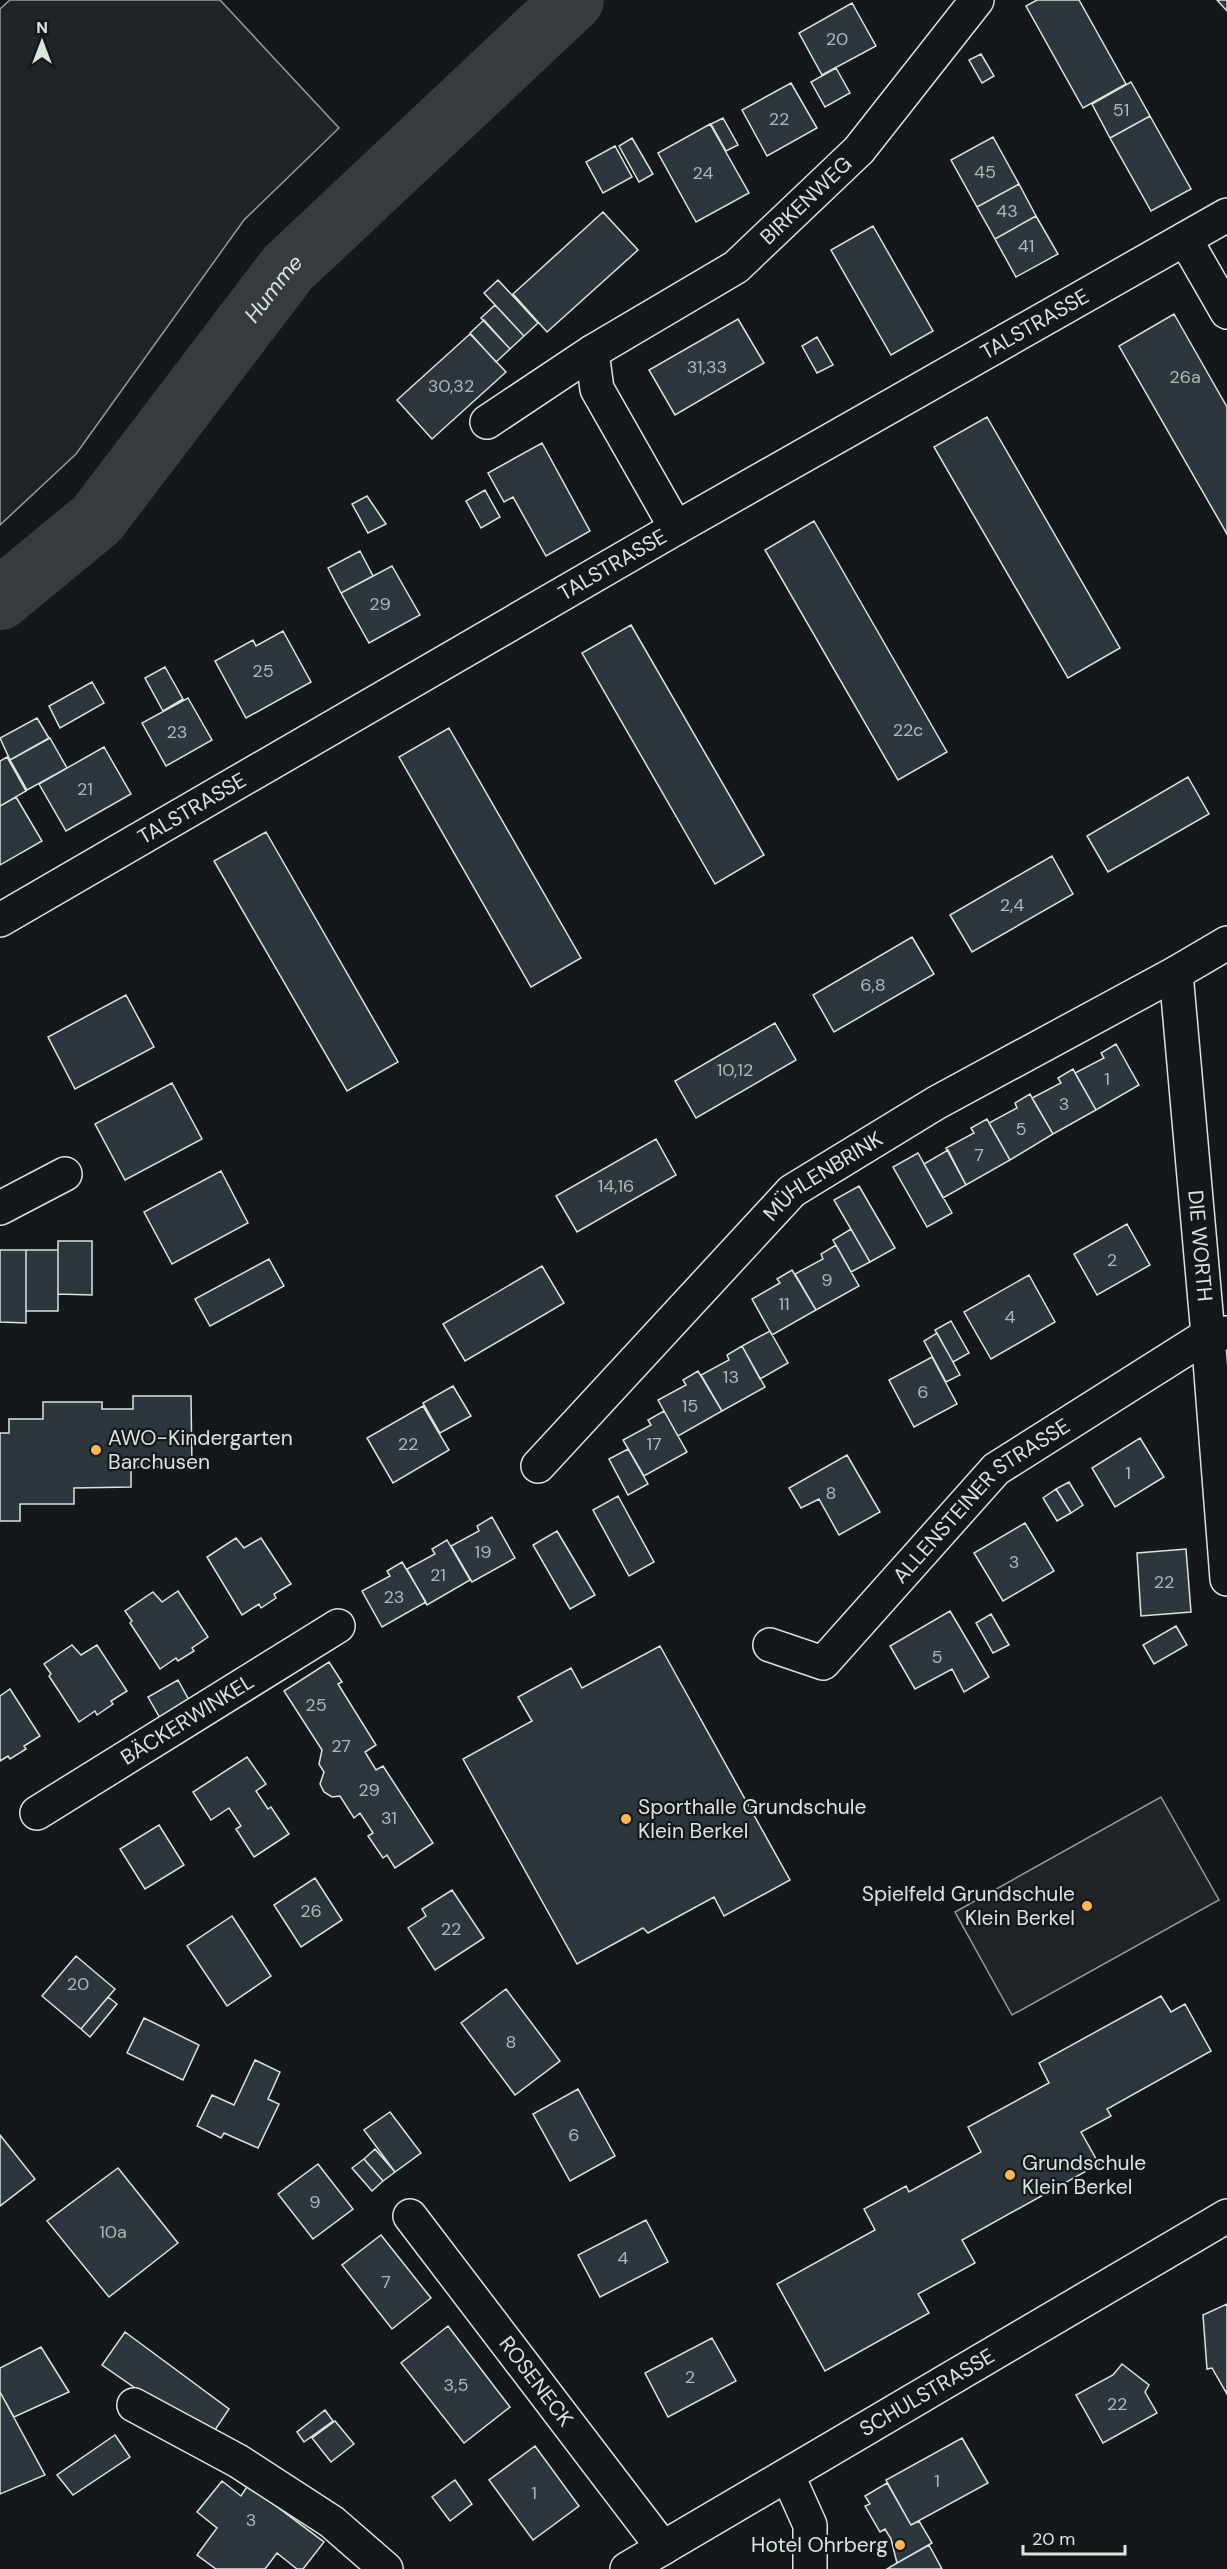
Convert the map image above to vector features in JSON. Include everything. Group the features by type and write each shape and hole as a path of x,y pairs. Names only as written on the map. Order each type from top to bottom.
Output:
{"street":[{"name":"BIRKENWEG","path":"488,422 592,352 736,267 859,150 977,0"},
{"name":"TALSTRASSE","path":"0,920 676,528 1227,214"},
{"path":"1185,239 1227,312"},
{"path":"592,352 597,389 676,528"},
{"path":"1176,973 1227,943"},
{"name":"DIE WORTH","path":"1176,973 1218,1334 1227,1579"},
{"name":"MÜHLENBRINK","path":"538,1466 792,1191 936,1103 1176,973"},
{"path":"0,1208 65,1174"},
{"name":"ALLENSTEINER STRASSE","path":"770,1645 823,1663 996,1469 1218,1334"},
{"name":"BÄCKERWINKEL","path":"37,1813 338,1626"},
{"name":"ROSENECK","path":"410,2216 663,2548"},
{"name":"SCHULSTRASSE","path":"627,2569 1227,2216"},
{"path":"134,2405 238,2462 332,2522 386,2569"},
{"path":"788,2476 810,2525 810,2569"}],"shaded area":[{"path":"10,0 220,0 339,128 244,220 76,454 0,525 0,9"},
{"name":"Spielfeld Grundschule Klein Berkel","path":"1161,1797 1219,1900 1012,2015 955,1912"}],"building":[{"path":"1037,0 1079,0 1126,84 1083,108 1026,6"},
{"path":"1217,0 1227,0 1227,11"},
{"path":"852,3 876,46 822,75 799,33"},
{"path":"981,54 994,76 982,83 969,60"},
{"path":"836,68 850,93 825,107 811,82"},
{"path":"1131,82 1150,116 1110,138 1092,104"},
{"path":"791,83 817,128 767,156 742,110"},
{"path":"1150,116 1191,189 1151,211 1110,138"},
{"path":"723,118 738,145 726,151 711,124"},
{"path":"710,124 749,193 696,222 658,153"},
{"path":"993,137 1019,184 977,207 951,160"},
{"path":"632,138 653,174 639,182 619,146"},
{"path":"615,146 632,177 603,193 586,162"},
{"path":"1019,184 1036,216 995,239 977,207"},
{"path":"603,212 638,250 547,332 513,294"},
{"path":"1036,216 1058,254 1016,277 995,239"},
{"path":"873,226 933,331 891,355 831,250"},
{"path":"498,280 538,323 524,336 484,293"},
{"path":"495,305 524,336 510,349 481,318"},
{"path":"1174,314 1227,407 1227,534 1119,346"},
{"path":"738,319 764,363 675,415 649,370"},
{"path":"484,320 510,349 496,362 470,333"},
{"path":"470,334 506,372 432,439 397,400"},
{"path":"817,337 833,365 817,373 802,346"},
{"path":"987,417 1120,648 1068,678 934,447"},
{"path":"542,443 590,531 546,556 513,497 504,502 488,473"},
{"path":"485,490 500,517 481,528 466,501"},
{"path":"367,496 386,524 368,533 352,504"},
{"path":"814,521 947,752 898,780 765,550"},
{"path":"360,551 373,576 341,593 328,568"},
{"path":"392,566 420,615 369,643 341,593"},
{"path":"631,625 764,855 715,884 582,653"},
{"path":"283,631 311,682 246,718 215,661 253,640 256,646"},
{"path":"165,667 183,699 163,711 145,678"},
{"path":"92,682 104,703 60,728 49,706"},
{"path":"188,698 212,740 166,766 142,723"},
{"path":"37,718 49,738 10,760 0,738"},
{"path":"449,728 581,958 531,987 399,757"},
{"path":"50,738 67,768 27,790 10,760"},
{"path":"104,747 131,794 66,831 39,784"},
{"path":"7,757 26,791 0,806 0,761"},
{"path":"1188,777 1209,814 1108,872 1087,836"},
{"path":"16,797 42,841 0,865 0,806"},
{"path":"266,832 398,1062 347,1091 214,861"},
{"path":"1052,856 1073,894 972,952 950,915"},
{"path":"912,937 934,974 834,1032 813,995"},
{"path":"126,995 154,1047 75,1089 48,1037"},
{"path":"775,1023 796,1060 696,1118 675,1081"},
{"path":"1116,1044 1139,1085 1096,1110 1075,1073 1104,1058 1101,1053"},
{"path":"1073,1069 1096,1110 1053,1134 1032,1098 1061,1083 1058,1078"},
{"path":"172,1083 202,1139 125,1180 95,1124"},
{"path":"1030,1094 1053,1134 1010,1160 989,1123 1017,1108 1015,1103"},
{"path":"987,1119 1010,1160 966,1185 946,1148 974,1133 971,1128"},
{"path":"656,1139 676,1175 577,1232 556,1196"},
{"path":"948,1150 966,1185 943,1198 924,1164"},
{"path":"918,1153 952,1213 927,1227 893,1167"},
{"path":"221,1171 248,1223 172,1264 144,1212"},
{"path":"859,1186 895,1248 870,1262 834,1200"},
{"path":"1127,1224 1150,1265 1097,1295 1074,1254"},
{"path":"851,1229 870,1262 851,1272 833,1240"},
{"path":"58,1241 92,1241 92,1295 58,1294"},
{"path":"836,1245 859,1286 816,1310 795,1274 823,1259 821,1254"},
{"path":"0,1250 26,1250 26,1323 0,1322"},
{"path":"26,1250 58,1250 58,1311 26,1311"},
{"path":"269,1259 284,1286 210,1326 195,1299"},
{"path":"542,1266 564,1303 465,1361 443,1324"},
{"path":"792,1270 816,1310 772,1335 752,1299 780,1283 777,1279"},
{"path":"1029,1275 1055,1322 991,1359 964,1312"},
{"path":"951,1321 969,1353 953,1362 935,1330"},
{"path":"770,1331 788,1363 760,1379 742,1346"},
{"path":"937,1333 960,1375 946,1382 924,1341"},
{"path":"742,1346 765,1387 722,1411 701,1375 729,1360 727,1355"},
{"path":"932,1357 957,1404 914,1427 889,1380"},
{"path":"698,1371 722,1411 678,1436 658,1400 686,1385 683,1380"},
{"path":"453,1386 471,1416 440,1433 423,1403"},
{"name":"AWO-Kindergarten Barchusen","path":"133,1396 191,1396 192,1467 131,1467 131,1487 74,1488 74,1504 20,1504 20,1521 0,1521 0,1433 9,1433 9,1419 43,1419 43,1402 102,1402 102,1409 133,1409"},
{"path":"423,1406 449,1450 393,1483 367,1438"},
{"path":"664,1411 687,1452 644,1476 623,1440 651,1425 648,1420"},
{"path":"1140,1438 1164,1477 1115,1507 1092,1468"},
{"path":"628,1449 648,1484 628,1495 609,1459"},
{"path":"847,1455 880,1512 839,1535 819,1499 801,1508 789,1488"},
{"path":"1069,1482 1083,1505 1071,1513 1056,1489"},
{"path":"1056,1489 1071,1513 1057,1521 1043,1498"},
{"path":"618,1496 654,1562 629,1576 593,1510"},
{"path":"492,1517 515,1558 472,1582 451,1546 479,1531 477,1526"},
{"path":"1025,1523 1054,1571 1003,1601 974,1553"},
{"path":"557,1531 595,1595 570,1609 533,1545"},
{"path":"236,1538 244,1548 261,1538 291,1584 274,1594 276,1598 261,1608 259,1604 242,1615 207,1557"},
{"path":"447,1540 470,1580 427,1605 407,1569 435,1554 432,1549"},
{"path":"1186,1549 1191,1612 1141,1616 1137,1553"},
{"path":"402,1562 426,1602 382,1627 362,1591 390,1576 387,1571"},
{"path":"178,1591 208,1637 192,1648 194,1651 178,1661 176,1658 160,1669 130,1623 132,1621 125,1611 153,1592 162,1602"},
{"path":"950,1611 989,1677 964,1692 952,1669 915,1689 890,1646"},
{"path":"991,1614 1009,1645 993,1653 976,1623"},
{"path":"1176,1626 1187,1645 1154,1664 1143,1645"},
{"path":"72,1645 81,1655 97,1645 127,1691 111,1701 113,1704 97,1715 95,1711 79,1722 49,1676 51,1674 44,1664"},
{"name":"Sporthalle Grundschule Klein Berkel","path":"660,1646 790,1880 724,1916 714,1897 648,1933 643,1928 577,1964 463,1759 532,1721 518,1697 571,1668 582,1688"},
{"path":"329,1662 342,1682 338,1684 376,1745 365,1752 376,1770 383,1766 433,1843 395,1868 387,1855 383,1858 368,1836 373,1833 360,1813 354,1818 340,1796 332,1797 324,1792 320,1784 324,1772 319,1764 322,1750 284,1691"},
{"path":"178,1680 190,1702 160,1718 148,1697"},
{"path":"10,1689 40,1736 10,1759 8,1756 0,1761 0,1696"},
{"path":"247,1757 266,1784 256,1791 268,1809 271,1807 289,1834 254,1857 236,1829 241,1826 229,1808 211,1820 193,1792"},
{"path":"159,1825 184,1865 145,1889 120,1849"},
{"path":"315,1878 342,1920 301,1947 274,1905"},
{"path":"452,1890 484,1938 435,1970 408,1928 426,1916 422,1909"},
{"path":"232,1916 271,1976 227,2006 187,1946"},
{"path":"76,1956 115,1989 81,2029 42,1996"},
{"path":"506,1989 560,2061 515,2095 461,2023"},
{"name":"Grundschule Klein Berkel","path":"1161,1996 1171,2012 1185,2004 1211,2051 1107,2109 1111,2116 1081,2132 1099,2164 962,2240 975,2263 918,2294 929,2313 825,2371 777,2284 875,2230 864,2209 906,2186 909,2192 981,2152 968,2127 1049,2083 1039,2063"},
{"path":"108,1997 117,2004 90,2037 81,2029"},
{"path":"144,2018 199,2045 183,2080 127,2053"},
{"path":"255,2060 280,2072 268,2099 279,2104 258,2148 224,2133 221,2138 197,2126 212,2095 234,2105"},
{"path":"578,2089 615,2156 570,2181 533,2114"},
{"path":"390,2112 421,2153 395,2172 364,2130"},
{"path":"0,2135 35,2179 0,2206"},
{"path":"375,2149 395,2172 383,2181 364,2159"},
{"path":"364,2159 383,2181 372,2191 352,2168"},
{"path":"318,2164 353,2209 313,2239 278,2194"},
{"path":"118,2168 178,2243 109,2297 47,2221"},
{"path":"646,2220 668,2262 600,2297 578,2255"},
{"path":"381,2235 431,2298 392,2329 342,2265"},
{"path":"1227,2304 1227,2394 1212,2368 1207,2369 1203,2315"},
{"path":"448,2326 510,2407 464,2443 401,2363"},
{"path":"125,2332 229,2409 209,2439 102,2365"},
{"path":"712,2338 736,2381 668,2417 645,2373"},
{"path":"41,2347 69,2392 14,2417 0,2392 0,2368"},
{"path":"1122,2364 1149,2385 1145,2392 1157,2413 1103,2443 1076,2395 1113,2375"},
{"path":"0,2392 45,2475 0,2494"},
{"path":"325,2410 333,2421 304,2442 297,2432"},
{"path":"335,2421 354,2444 331,2462 312,2438"},
{"path":"115,2435 130,2457 73,2495 57,2475"},
{"path":"962,2438 988,2483 911,2525 886,2480"},
{"path":"535,2446 579,2506 533,2540 489,2480"},
{"path":"455,2480 472,2504 450,2521 432,2497"},
{"path":"222,2481 241,2496 248,2485 324,2542 303,2569 297,2569 277,2553 265,2569 216,2569 197,2555 217,2528 197,2512"},
{"path":"887,2483 911,2525 919,2521 932,2543 897,2563 891,2539 885,2529 880,2532 865,2506 870,2504 865,2496"},
{"path":"929,2545 942,2569 887,2569 897,2563"}],"waterway":[{"name":"Humme","path":"0,599 97,519 288,268 573,0"}],"place":[{"name":"AWO-Kindergarten Barchusen","path":"96,1450"},
{"name":"Sporthalle Grundschule Klein Berkel","path":"626,1819"},
{"name":"Spielfeld Grundschule Klein Berkel","path":"1087,1906"},
{"name":"Grundschule Klein Berkel","path":"1010,2175"},
{"name":"Hotel Ohrberg","path":"900,2545"}]}
